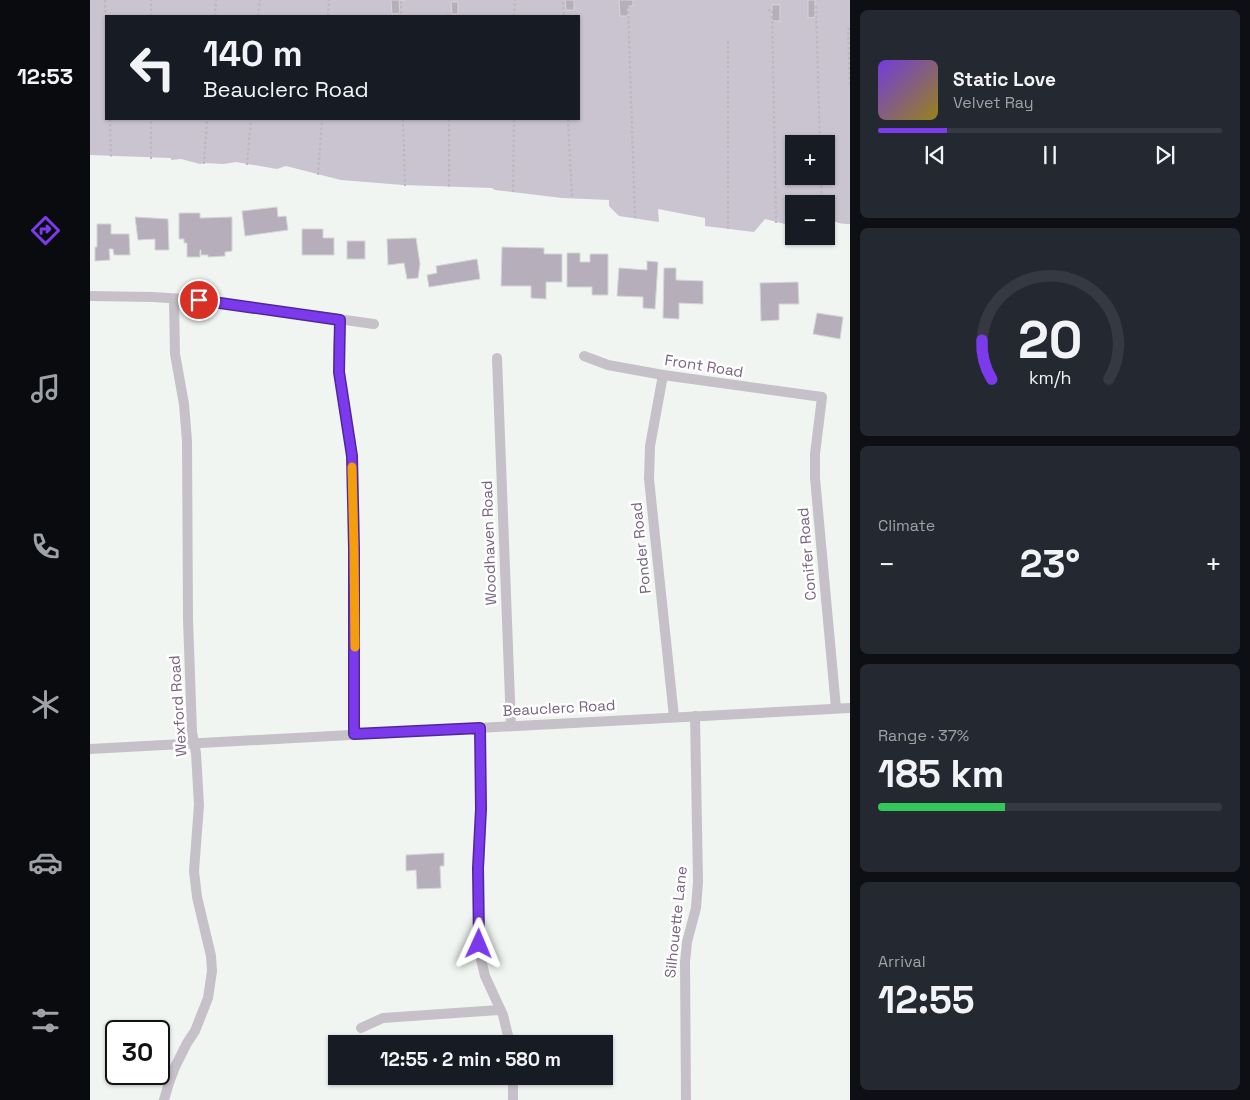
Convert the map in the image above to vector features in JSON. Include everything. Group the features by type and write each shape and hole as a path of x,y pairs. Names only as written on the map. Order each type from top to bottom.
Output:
{"street":[{"path":"90,296 199,300 374,324"},
{"name":"Wexford Road","path":"164,1100 168,1083 203,1014 211,987 211,956 197,897 194,871 199,806 195,744 192,732 188,619 187,441 184,404 176,354 174,299"},
{"path":"340,320 339,372 352,466 354,734"},
{"name":"Front Road","path":"584,356 608,365 663,375 822,397"},
{"name":"Woodhaven Road","path":"497,358 510,726"},
{"name":"Ponder Road","path":"663,375 650,446 649,479 674,717"},
{"name":"Conifer Road","path":"822,397 815,454 815,478 836,708"},
{"name":"Beauclerc Road","path":"90,749 850,708"},
{"name":"Silhouette Lane","path":"686,1100 685,962 687,942 696,908 698,882 695,716"},
{"path":"480,728 481,809 478,868 480,955 484,976 506,1025 508,1035"},
{"path":"361,1028 383,1018 499,1010"},
{"path":"513,1085 514,1100"}],"path":[{"path":"105,0 105,15"},
{"path":"151,0 151,15"},
{"path":"215,15 216,0"},
{"path":"258,15 260,0"},
{"path":"328,15 329,0"},
{"path":"514,15 515,0"},
{"path":"401,1 401,15"},
{"path":"563,2 564,15"},
{"path":"628,6 635,218"},
{"path":"816,6 820,135"},
{"path":"768,10 772,10 776,223"},
{"path":"850,29 848,29 850,87"},
{"path":"728,41 728,229"},
{"path":"110,120 111,157"},
{"path":"151,120 151,159"},
{"path":"204,164 207,120"},
{"path":"248,165 251,120"},
{"path":"318,175 322,120"},
{"path":"403,120 404,186"},
{"path":"449,120 449,188"},
{"path":"513,192 514,120"},
{"path":"568,120 572,198"}],"shaded area":[{"path":"90,0 850,0 850,224 835,221 835,195 785,195 785,224 765,219 754,232 705,226 705,218 658,209 659,222 619,216 609,206 609,200 562,198 495,190 492,188 403,185 341,180 286,166 277,169 236,162 200,164 181,159 171,160 171,158 90,155"}],"building":[{"path":"391,0 404,0 399,1 400,13 392,14"},
{"path":"565,0 574,0 574,10 566,10"},
{"path":"619,0 633,0 633,6 628,6 628,16 620,16"},
{"path":"808,0 815,0 815,17 808,18"},
{"path":"451,2 458,2 458,14 452,14"},
{"path":"772,5 780,5 780,21 772,21"},
{"path":"277,207 278,217 286,216 288,230 245,236 242,211"},
{"path":"179,213 200,213 200,218 232,217 232,251 225,252 225,256 208,257 208,255 201,255 200,250 200,257 187,257 187,243 184,243 184,239 179,239"},
{"path":"135,217 168,219 169,250 155,250 155,239 138,240"},
{"path":"97,224 111,224 111,234 129,234 130,255 114,255 113,249 109,249 110,260 95,261"},
{"path":"302,229 323,229 323,238 334,238 334,255 302,255"},
{"path":"416,238 420,264 418,278 407,279 404,263 388,265 387,239"},
{"path":"347,241 365,241 365,259 347,259"},
{"path":"502,247 544,248 544,254 562,254 562,282 546,282 546,299 531,298 531,286 501,286"},
{"path":"567,253 580,253 580,262 590,262 590,254 608,254 608,295 592,295 592,287 567,287"},
{"path":"477,259 480,279 429,287 427,275 437,273 436,266"},
{"path":"647,261 658,262 655,309 643,308 643,297 617,296 619,268 647,270"},
{"path":"664,268 676,268 676,280 703,281 703,304 679,303 679,319 663,318"},
{"path":"798,282 799,304 779,304 779,320 761,321 760,283"},
{"path":"817,313 843,317 840,339 813,334"},
{"path":"444,853 444,866 440,866 441,888 417,889 416,870 406,871 406,855"}],"slow traffic":[{"path":"352,467 355,647"}],"route":[{"path":"199,300 340,320 339,372 352,456 354,734 480,728 479,944"}]}
